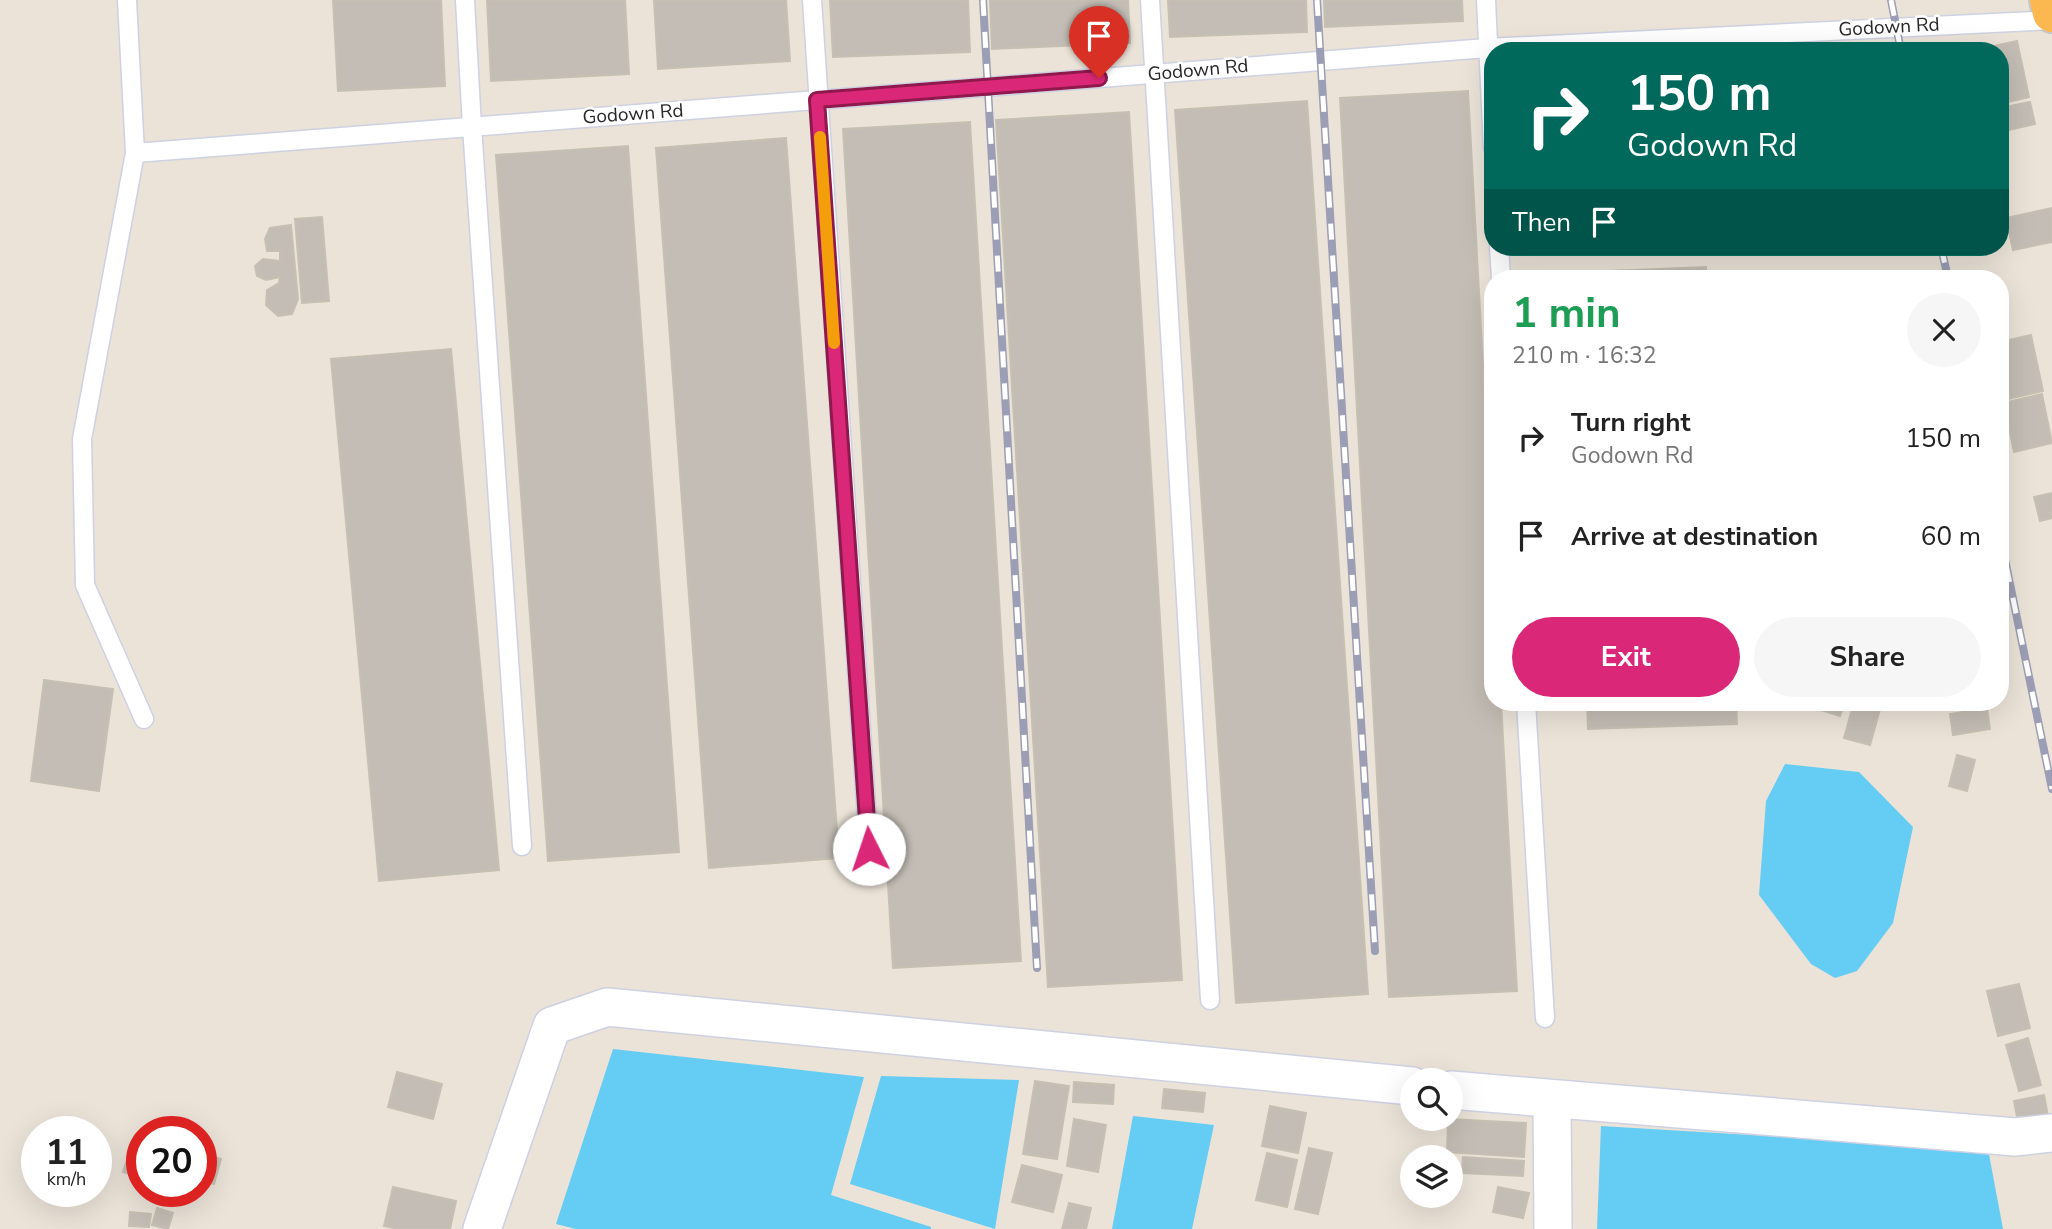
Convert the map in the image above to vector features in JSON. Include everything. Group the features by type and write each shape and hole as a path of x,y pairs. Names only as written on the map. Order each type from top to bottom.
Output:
{"highway":[{"path":"2049,0 2052,13"}],"street":[{"path":"482,1229 552,1026 607,1007 1400,1085"},
{"path":"1463,1091 2015,1137 2052,1133"},
{"path":"1552,1100 1553,1229"}],"lane":[{"path":"127,0 135,153 82,439 85,585 144,719"},
{"path":"465,0 522,846"},
{"path":"812,0 869,849"},
{"path":"1150,0 1210,1000"},
{"path":"1486,0 1487,42"},
{"name":"Godown Rd","path":"1608,42 2052,20"},
{"name":"Godown Rd","path":"135,153 1484,48"},
{"path":"1527,711 1545,1018"}],"water":[{"path":"1785,764 1859,772 1913,827 1893,923 1857,971 1835,978 1811,964 1759,895 1766,801"},
{"path":"613,1049 864,1077 831,1195 931,1229 576,1229 556,1224"},
{"path":"881,1076 1019,1080 995,1229 850,1184"},
{"path":"1133,1116 1214,1125 1192,1229 1112,1229"},
{"path":"1601,1126 1988,1149 2003,1229 1597,1229"}],"building":[{"path":"333,0 441,0 445,86 338,91"},
{"path":"487,0 625,0 629,74 491,81"},
{"path":"654,0 786,0 790,61 658,69"},
{"path":"830,0 968,0 970,52 833,57"},
{"path":"990,0 1128,0 1130,43 992,49"},
{"path":"1168,0 1306,0 1307,32 1170,37"},
{"path":"1324,0 1462,0 1463,21 1325,27"},
{"path":"2017,41 2029,97 2009,102 2009,43"},
{"path":"1468,91 1484,383 1484,711 1501,711 1517,991 1389,997 1340,98"},
{"path":"1307,101 1368,994 1236,1003 1175,110"},
{"path":"2030,102 2035,124 2009,130 2009,106"},
{"path":"1129,112 1182,980 1048,987 996,120"},
{"path":"970,122 1021,961 893,968 843,129"},
{"path":"786,138 839,858 709,868 656,148"},
{"path":"628,146 679,852 548,861 496,155"},
{"path":"2052,208 2052,242 2013,250 2009,217"},
{"path":"322,217 329,301 302,303 295,219"},
{"path":"291,225 298,299 292,314 278,316 266,305 267,290 279,283 280,277 266,280 257,276 255,266 263,259 280,261 280,251 267,251 265,239 270,228"},
{"path":"1706,267 1706,270 1634,270"},
{"path":"2031,335 2043,391 2009,399 2009,340"},
{"path":"451,349 499,870 379,881 331,359"},
{"path":"2042,394 2052,443 2014,452 2009,428 2009,402"},
{"path":"2052,493 2052,518 2040,521 2034,497"},
{"path":"44,680 113,689 99,791 31,781"},
{"path":"1587,711 1736,711 1737,724 1588,729"},
{"path":"1824,711 1842,711 1840,716"},
{"path":"1852,711 1879,711 1870,745 1844,738"},
{"path":"1987,711 1990,729 1953,735 1950,714"},
{"path":"1957,755 1975,760 1967,791 1949,786"},
{"path":"2019,984 2030,1028 1998,1036 1987,991"},
{"path":"2028,1038 2041,1085 2019,1091 2006,1045"},
{"path":"397,1072 442,1084 433,1119 388,1107"},
{"path":"1035,1081 1069,1086 1057,1159 1023,1154"},
{"path":"1074,1082 1114,1085 1113,1104 1073,1102"},
{"path":"1164,1089 1205,1093 1203,1112 1162,1108"},
{"path":"2044,1095 2048,1116 2018,1122 2014,1101"},
{"path":"1270,1106 1306,1113 1298,1153 1262,1146"},
{"path":"1074,1119 1106,1125 1098,1172 1067,1166"},
{"path":"1463,1120 1526,1123 1524,1157 1463,1153 1463,1145 1447,1145 1448,1131 1463,1131"},
{"path":"1309,1148 1332,1153 1318,1214 1295,1209"},
{"path":"1267,1153 1297,1160 1287,1207 1256,1200"},
{"path":"1463,1157 1524,1161 1523,1176 1463,1173"},
{"path":"217,1158 221,1159 217,1173"},
{"path":"1022,1165 1062,1175 1053,1212 1012,1202"},
{"path":"393,1187 456,1201 450,1229 399,1229 384,1226"},
{"path":"1498,1187 1529,1193 1523,1218 1493,1212"},
{"path":"1069,1203 1091,1208 1086,1229 1062,1229"},
{"path":"157,1208 173,1213 168,1229 152,1225"},
{"path":"130,1212 151,1214 149,1227 129,1226"}],"railway":[{"path":"983,0 1037,968"},
{"path":"1317,0 1375,951"},
{"path":"1891,0 1899,42"},
{"path":"1943,256 1946,270"},
{"path":"2009,579 2052,789"}],"slow traffic":[{"path":"820,137 834,343"}],"route":[{"path":"869,849 817,100 1099,78"}]}
